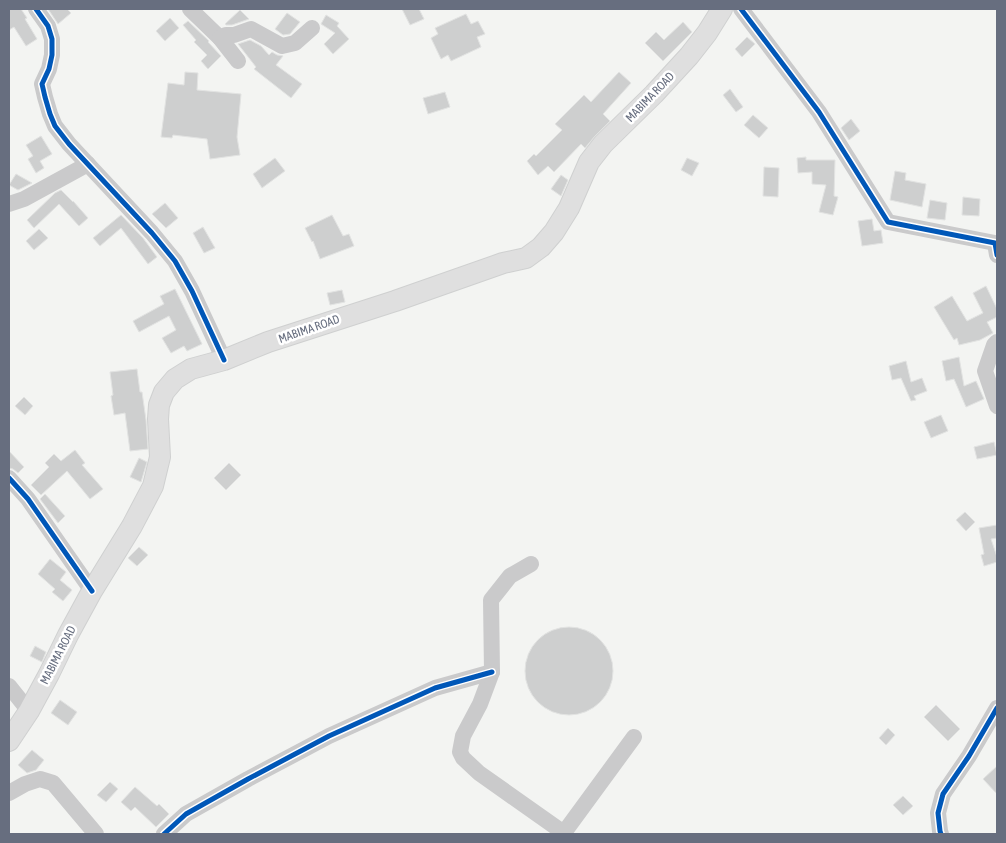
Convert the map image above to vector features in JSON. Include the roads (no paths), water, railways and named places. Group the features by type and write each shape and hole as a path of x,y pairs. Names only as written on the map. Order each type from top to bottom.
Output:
{"main road":[{"name":"MABIMA ROAD","path":"9,741 50,674 68,635 92,591 132,526 153,486 160,457 159,405 164,392 175,379 191,369 224,360 268,342 395,301 503,263 526,258 541,247 554,232 569,208 593,156 689,56 707,33 722,9"}],"street":[{"path":"36,9 48,26 52,39 52,55 49,69 42,84 44,97 55,126 175,261 192,291 224,360"},
{"path":"190,9 220,38 238,61"},
{"path":"741,9 819,112 888,222 996,247"},
{"path":"220,38 251,29 282,46 296,43 312,28"},
{"path":"9,204 24,199 88,164"},
{"path":"997,342 994,345 986,371 997,406"},
{"path":"9,478 28,499 92,591"},
{"path":"531,564 510,576 491,600 492,672 480,704 463,736 460,752 463,758 479,773 564,834 634,737"},
{"path":"164,834 186,814 248,778 329,736 435,688 492,672"},
{"path":"9,686 29,711"},
{"path":"941,834 938,813 943,794 969,756 997,708"},
{"path":"9,793 25,784 40,779 53,783 96,834"}]}
